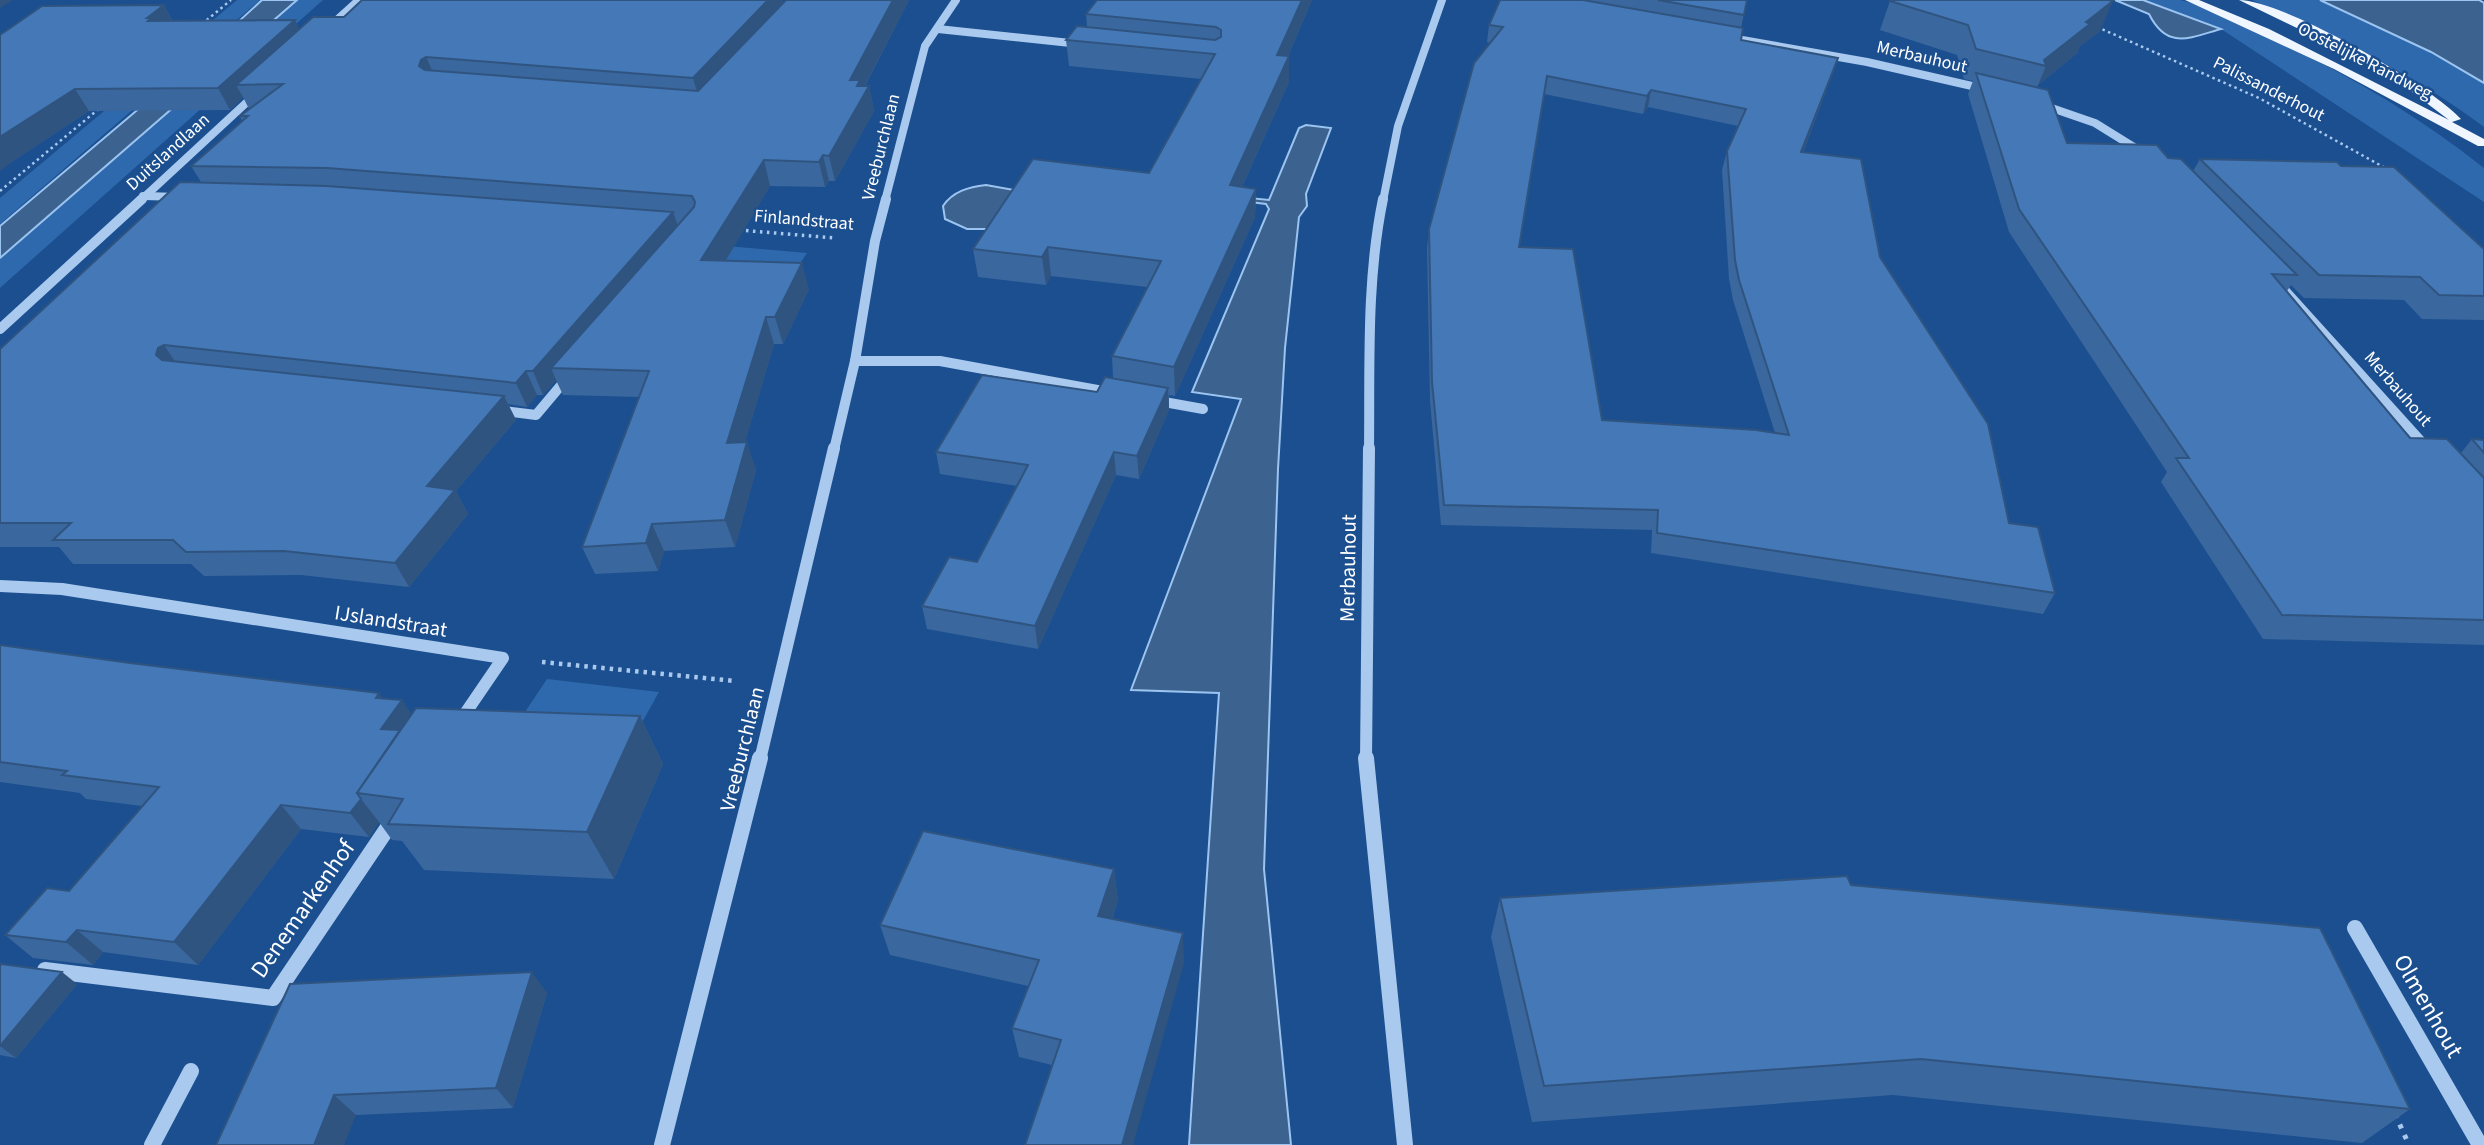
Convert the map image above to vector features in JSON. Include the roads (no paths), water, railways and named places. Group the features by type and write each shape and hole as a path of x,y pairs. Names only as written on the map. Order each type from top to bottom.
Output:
{"main road":[{"name":"Oostelijke Randweg","path":"2190,0 2282,38 2351,71 2483,144"},
{"name":"Oostelijke Randweg","path":"2244,0 2315,32 2380,68 2436,103 2483,144"}],"street":[{"path":"318,37 359,0"},
{"name":"Vreeburchlaan","path":"662,1145 778,685 855,361 875,242 925,46 956,0"},
{"name":"Merbauhout","path":"1405,1145 1365,751 1370,331 1376,233 1398,126 1442,0"},
{"path":"938,29 1091,46"},
{"name":"Merbauhout","path":"1712,34 1867,62 1990,90"},
{"name":"Duitslandlaan","path":"0,329 266,84"},
{"path":"2026,100 2073,113 2119,133 2152,159"},
{"path":"143,196 195,197"},
{"name":"Merbauhout","path":"2272,276 2311,316 2436,458"},
{"path":"855,361 940,361 1124,394"},
{"path":"481,409 536,415 580,363"},
{"path":"1137,397 1203,409"},
{"name":"IJslandstraat","path":"0,586 62,589 503,658 449,737"},
{"name":"Denemarkenhof","path":"27,968 273,998 403,805"},
{"name":"Olmenhout","path":"2355,928 2480,1145"},
{"path":"152,1145 191,1071"}]}
